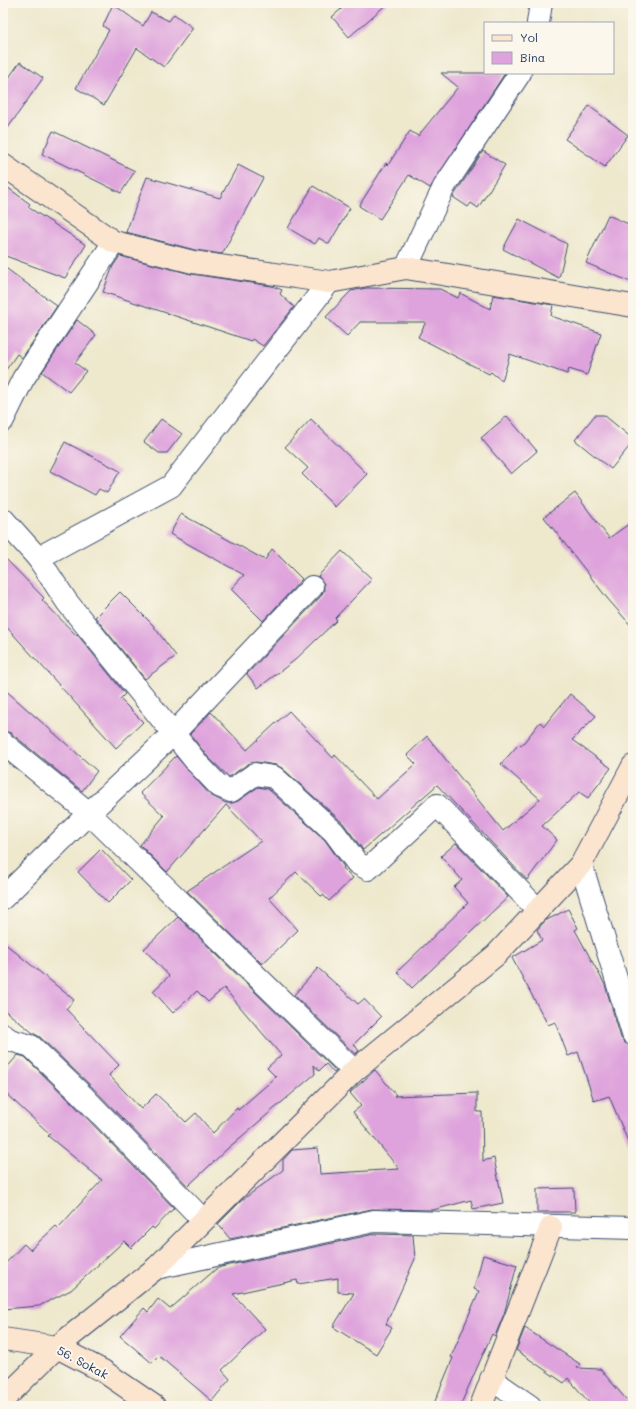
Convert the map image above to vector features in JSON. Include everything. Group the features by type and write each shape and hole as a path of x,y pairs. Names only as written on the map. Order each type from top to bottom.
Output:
{"street":[{"path":"538,22 541,3"},
{"path":"406,268 444,187 519,74"},
{"path":"3,165 114,242 193,262 329,282 406,268 633,306"},
{"path":"3,420 23,379 114,242"},
{"path":"38,558 171,486 329,282"},
{"path":"3,519 38,558 67,602 198,764 219,786 231,791 255,774 274,777 334,832 357,863 368,870 437,805 538,910"},
{"path":"3,898 89,813 174,734 312,588"},
{"path":"3,743 89,813 354,1071"},
{"path":"3,1400 57,1347 156,1268 354,1071 496,955 581,864 633,766"},
{"path":"581,864 633,1034"},
{"path":"5,1041 31,1046 82,1095 203,1220"},
{"path":"156,1268 374,1221 633,1228"},
{"path":"481,1406 551,1226"},
{"name":"56. Sokak","path":"3,1339 57,1347 103,1371 154,1406"},
{"path":"491,1379 530,1406"}],"building":[{"path":"348,3 388,3 349,37 332,17"},
{"path":"113,4 143,26 151,12 169,21 174,14 193,28 164,67 137,48 104,105 76,88 109,30 103,26"},
{"path":"20,62 43,78 3,135 3,86"},
{"path":"441,73 504,74 430,188 409,175 380,219 359,206 386,163 388,165 410,131 418,136 458,87"},
{"path":"589,106 628,135 605,167 565,139"},
{"path":"53,131 135,171 121,193 42,154"},
{"path":"483,151 505,165 478,208 471,203 468,207 453,197"},
{"path":"238,165 263,178 222,254 195,250 126,232 147,177 220,198"},
{"path":"3,184 30,204 28,207 86,245 65,278 3,255"},
{"path":"313,186 350,208 329,244 319,238 315,244 288,228"},
{"path":"608,215 633,226 633,283 586,263"},
{"path":"519,219 567,244 559,278 503,249"},
{"path":"120,256 191,274 272,286 282,290 280,294 294,307 263,346 252,339 251,341 103,292 113,266"},
{"path":"3,266 57,306 22,358 17,354 3,374"},
{"path":"366,288 440,289 458,298 460,293 490,309 493,295 553,305 551,316 601,333 587,375 569,369 567,374 510,354 502,381 491,372 489,374 418,337 426,322 360,322 347,336 326,317 351,291"},
{"path":"77,320 96,335 75,363 86,371 69,392 42,372"},
{"path":"595,415 604,415 633,439 633,442 611,469 575,440"},
{"path":"507,416 537,451 511,474 481,438"},
{"path":"161,419 182,434 167,453 159,453 144,442"},
{"path":"311,419 367,474 335,507 302,474 308,468 285,447"},
{"path":"65,442 120,471 107,493 99,489 95,495 50,471"},
{"path":"575,493 609,538 633,521 633,628 607,598 544,517"},
{"path":"181,514 265,560 272,549 302,579 263,621 231,589 244,575 170,534"},
{"path":"342,551 372,579 335,618 337,620 295,660 258,688 247,674 321,596 324,590 324,584 318,576"},
{"path":"3,556 44,598 42,600 76,635 77,634 125,694 120,699 143,722 116,748 3,623"},
{"path":"120,592 152,624 176,656 145,679 95,617"},
{"path":"3,688 97,771 82,791 11,733 3,731"},
{"path":"570,694 596,716 572,740 611,768 588,798 579,792 542,826 557,840 527,880 437,785 363,850 343,823 282,768 276,765 256,762 248,764 229,777 207,756 190,734 211,712 247,750 289,711 333,758 335,755 377,799 416,764 407,755 427,736 503,831 540,799 501,764 519,744 521,746 540,722 544,726"},
{"path":"176,756 210,795 226,803 238,801 258,787 268,789 325,840 344,867 343,868 353,878 329,901 323,895 321,896 296,872 269,898 298,930 262,964 187,891 261,841 226,805 167,872 140,845 164,816 140,793"},
{"path":"456,843 508,897 412,988 397,972 468,903 454,887 462,880 441,856"},
{"path":"101,849 131,880 108,903 78,872"},
{"path":"568,909 578,928 575,930 605,985 621,1038 625,1043 633,1046 633,1153 609,1096 594,1101 578,1052 568,1056 555,1022 548,1025 512,958 542,940 537,930 545,921"},
{"path":"178,917 336,1071 334,1073 326,1064 319,1071 314,1065 315,1074 227,1149 188,1186 91,1086 40,1037 3,1009 3,942 74,1000 66,1009 119,1065 109,1075 141,1109 156,1094 186,1122 196,1113 213,1133 237,1108 238,1110 276,1077 267,1068 281,1055 224,988 208,1002 197,991 173,1013 153,991 169,976 144,949"},
{"path":"318,968 358,1004 364,999 381,1017 354,1044 359,1051 355,1054 294,995"},
{"path":"18,1055 25,1057 73,1104 174,1208 154,1229 152,1227 131,1248 124,1241 71,1290 39,1306 3,1309 3,1266 24,1244 30,1250 56,1226 58,1228 102,1180 48,1136 50,1134 3,1091 3,1072"},
{"path":"375,1070 396,1095 394,1096 477,1093 477,1112 482,1112 483,1161 494,1158 503,1203 473,1209 471,1200 433,1210 372,1209 230,1239 218,1224 242,1200 283,1170 283,1160 292,1150 318,1148 320,1174 399,1169 353,1112 361,1106 350,1093"},
{"path":"574,1188 575,1212 537,1212 537,1189"},
{"path":"375,1234 413,1235 415,1259 386,1324 392,1328 376,1354 333,1327 354,1293 338,1292 338,1278 298,1284 297,1280 233,1294 265,1329 222,1370 230,1379 212,1401 159,1356 152,1363 120,1336 144,1308 148,1312 158,1299 170,1309 216,1269 221,1267"},
{"path":"483,1255 517,1265 504,1314 495,1336 492,1334 460,1406 433,1406 453,1358 451,1357 479,1291 474,1289"},
{"path":"525,1328 580,1364 577,1368 600,1369 632,1406 592,1406 568,1378 564,1383 516,1350"}]}
